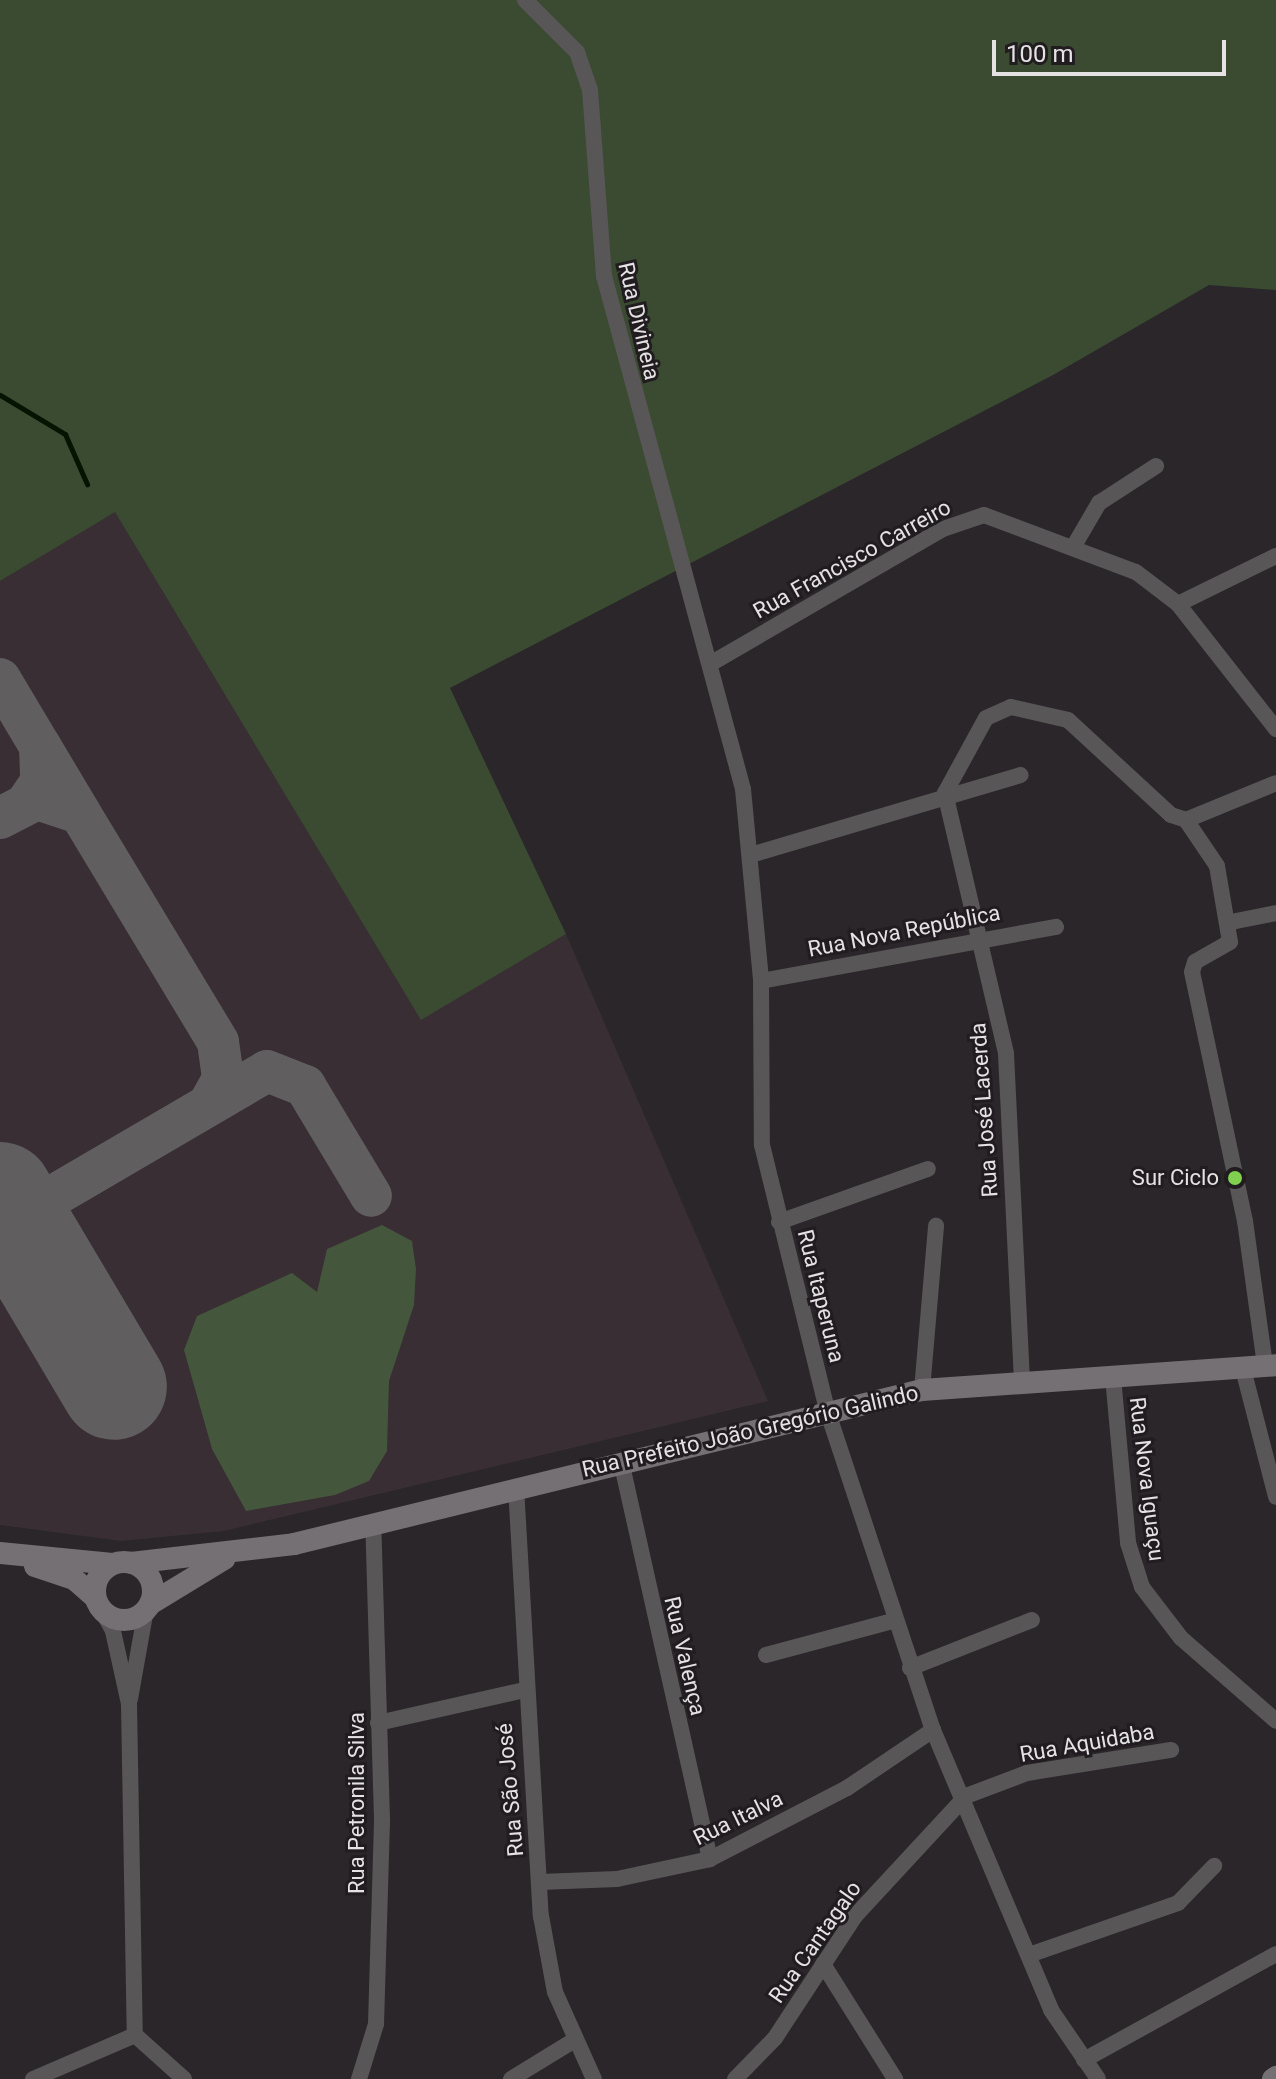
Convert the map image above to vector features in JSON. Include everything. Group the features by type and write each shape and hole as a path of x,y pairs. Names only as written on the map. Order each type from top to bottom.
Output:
{"main road":[{"name":"Rua Prefeito João Gregório Galindo","path":"4,1554 122,1564 233,1555 373,1524 922,1390 1261,1367"},
{"name":"Rua Prefeito João Gregório Galindo","path":"4,1554 74,1579 119,1620 148,1607 233,1555"},
{"path":"98,1603 98,1577 122,1564 150,1580 148,1607"}],"street":[{"name":"Rua Divineia","path":"525,0 577,52 590,90 604,276 682,583 710,664"},
{"path":"1075,544 1099,503 1156,466"},
{"name":"Rua Francisco Carreiro","path":"710,664 959,521 984,515 1075,544 1136,572 1178,604 1276,729"},
{"path":"1178,604 1276,556"},
{"name":"Rua Itaperuna","path":"710,664 754,854 761,981 762,1145 828,1413 893,1621 933,1730 966,1796 1029,1955 1084,2060 1098,2079"},
{"path":"945,793 986,718 1011,707 1039,709 1068,720 1171,815 1186,820 1217,866 1231,922 1230,942 1195,962 1192,972 1245,1221 1276,1497"},
{"path":"754,854 945,793 1021,775"},
{"path":"1186,820 1276,783"},
{"name":"Rua José Lacerda","path":"945,793 1006,1053 1022,1381"},
{"path":"1231,922 1276,913"},
{"name":"Rua Nova República","path":"761,981 977,937 1056,927"},
{"path":"779,1222 928,1169"},
{"path":"922,1390 936,1226"},
{"name":"Rua Nova Iguaçu","path":"1113,1377 1128,1543 1142,1587 1181,1638 1276,1721"},
{"name":"Rua Valença","path":"621,1461 710,1859"},
{"name":"Rua São José","path":"516,1487 524,1690 540,1882 555,1992 573,2041 594,2079"},
{"name":"Rua Petronila Silva","path":"359,2079 376,2024 378,1723 373,1524"},
{"path":"98,1603 113,1631 129,1704 135,2035 184,2079"},
{"path":"129,1704 148,1607"},
{"path":"910,1668 1032,1620"},
{"path":"766,1655 893,1621"},
{"path":"378,1723 524,1690"},
{"name":"Rua Italva","path":"540,1882 617,1879 710,1859 847,1788 933,1730"},
{"name":"Rua Aquidaba","path":"966,1796 1027,1773 1171,1750"},
{"name":"Rua Cantagalo","path":"742,2077 855,1916 966,1796"},
{"path":"1029,1955 1178,1903 1214,1866"},
{"path":"1084,2060 1276,1954"},
{"path":"823,1964 895,2079"},
{"path":"33,2079 135,2035"},
{"path":"511,2079 573,2041"}],"shaded area":[{"path":"115,511 422,1019 566,934 768,1401 224,1531 121,1541 0,1525 0,581"}],"green space":[{"path":"0,0 1276,0 1276,290 1209,285 1053,375 450,688 566,934 421,1020 115,512 0,581"},
{"path":"382,1225 412,1241 416,1269 414,1305 389,1381 387,1451 369,1481 335,1495 246,1511 212,1449 184,1350 197,1316 292,1273 317,1292 327,1249"}],"waterway":[{"path":"0,395 65,434 87,484"}],"taxiway":[{"path":"0,679 40,746"},
{"path":"0,818 37,799 80,813 40,746 41,782 28,801"},
{"path":"80,813 218,1042 223,1079 210,1102"},
{"path":"50,1198 267,1071 305,1086 371,1196"},
{"path":"0,1189 28,1204 50,1198 34,1218 37,1258"}],"runway":[{"path":"0,1195 114,1387"}],"place":[{"name":"Sur Ciclo","path":"1235,1178"}]}
